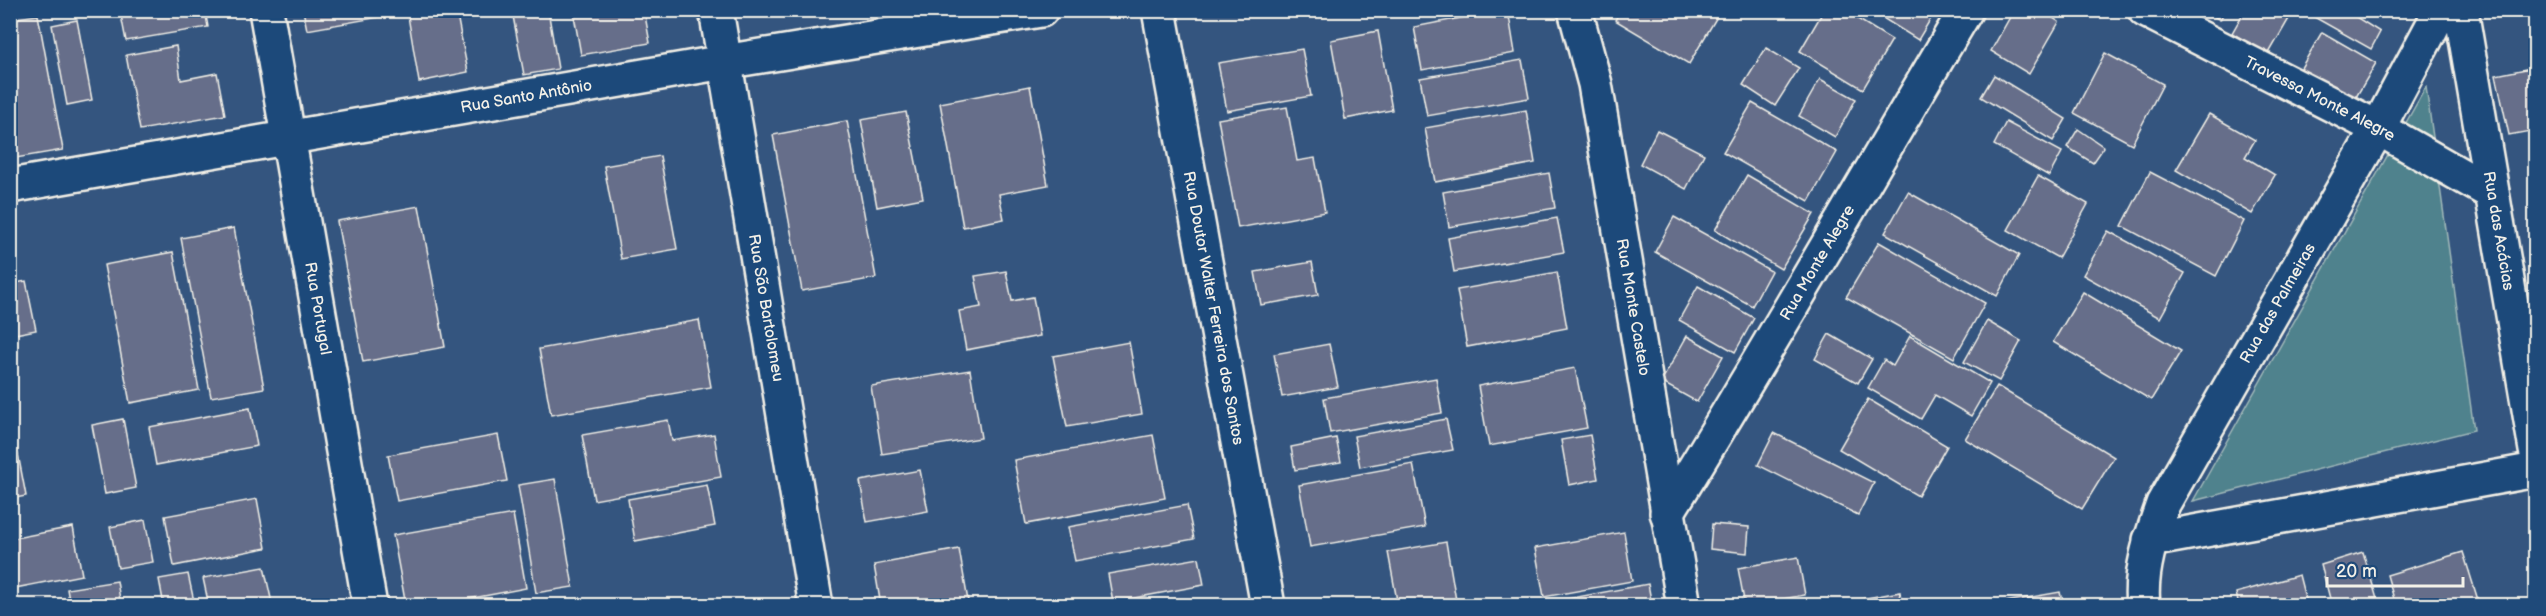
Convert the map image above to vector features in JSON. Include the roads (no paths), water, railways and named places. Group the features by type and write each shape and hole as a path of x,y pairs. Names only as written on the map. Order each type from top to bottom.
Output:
{"street":[{"name":"Rua Portugal","path":"266,10 370,606"},
{"name":"Rua São Bartolomeu","path":"716,10 816,606"},
{"name":"Rua Santo Antônio","path":"10,186 724,62 1041,10"},
{"name":"Rua Doutor Walter Ferreira dos Santos","path":"1158,10 1268,606"},
{"name":"Rua Monte Castelo","path":"1575,10 1595,84 1684,606"},
{"name":"Rua Monte Alegre","path":"1667,513 1749,380 1839,222 1966,10"},
{"name":"Travessa Monte Alegre","path":"2145,10 2378,128 2492,193"},
{"name":"Rua das Palmeiras","path":"2143,606 2142,594 2150,540 2163,504 2378,128 2440,10"},
{"name":"Rua das Acácias","path":"2461,10 2535,450"},
{"path":"2150,540 2535,470"}]}
